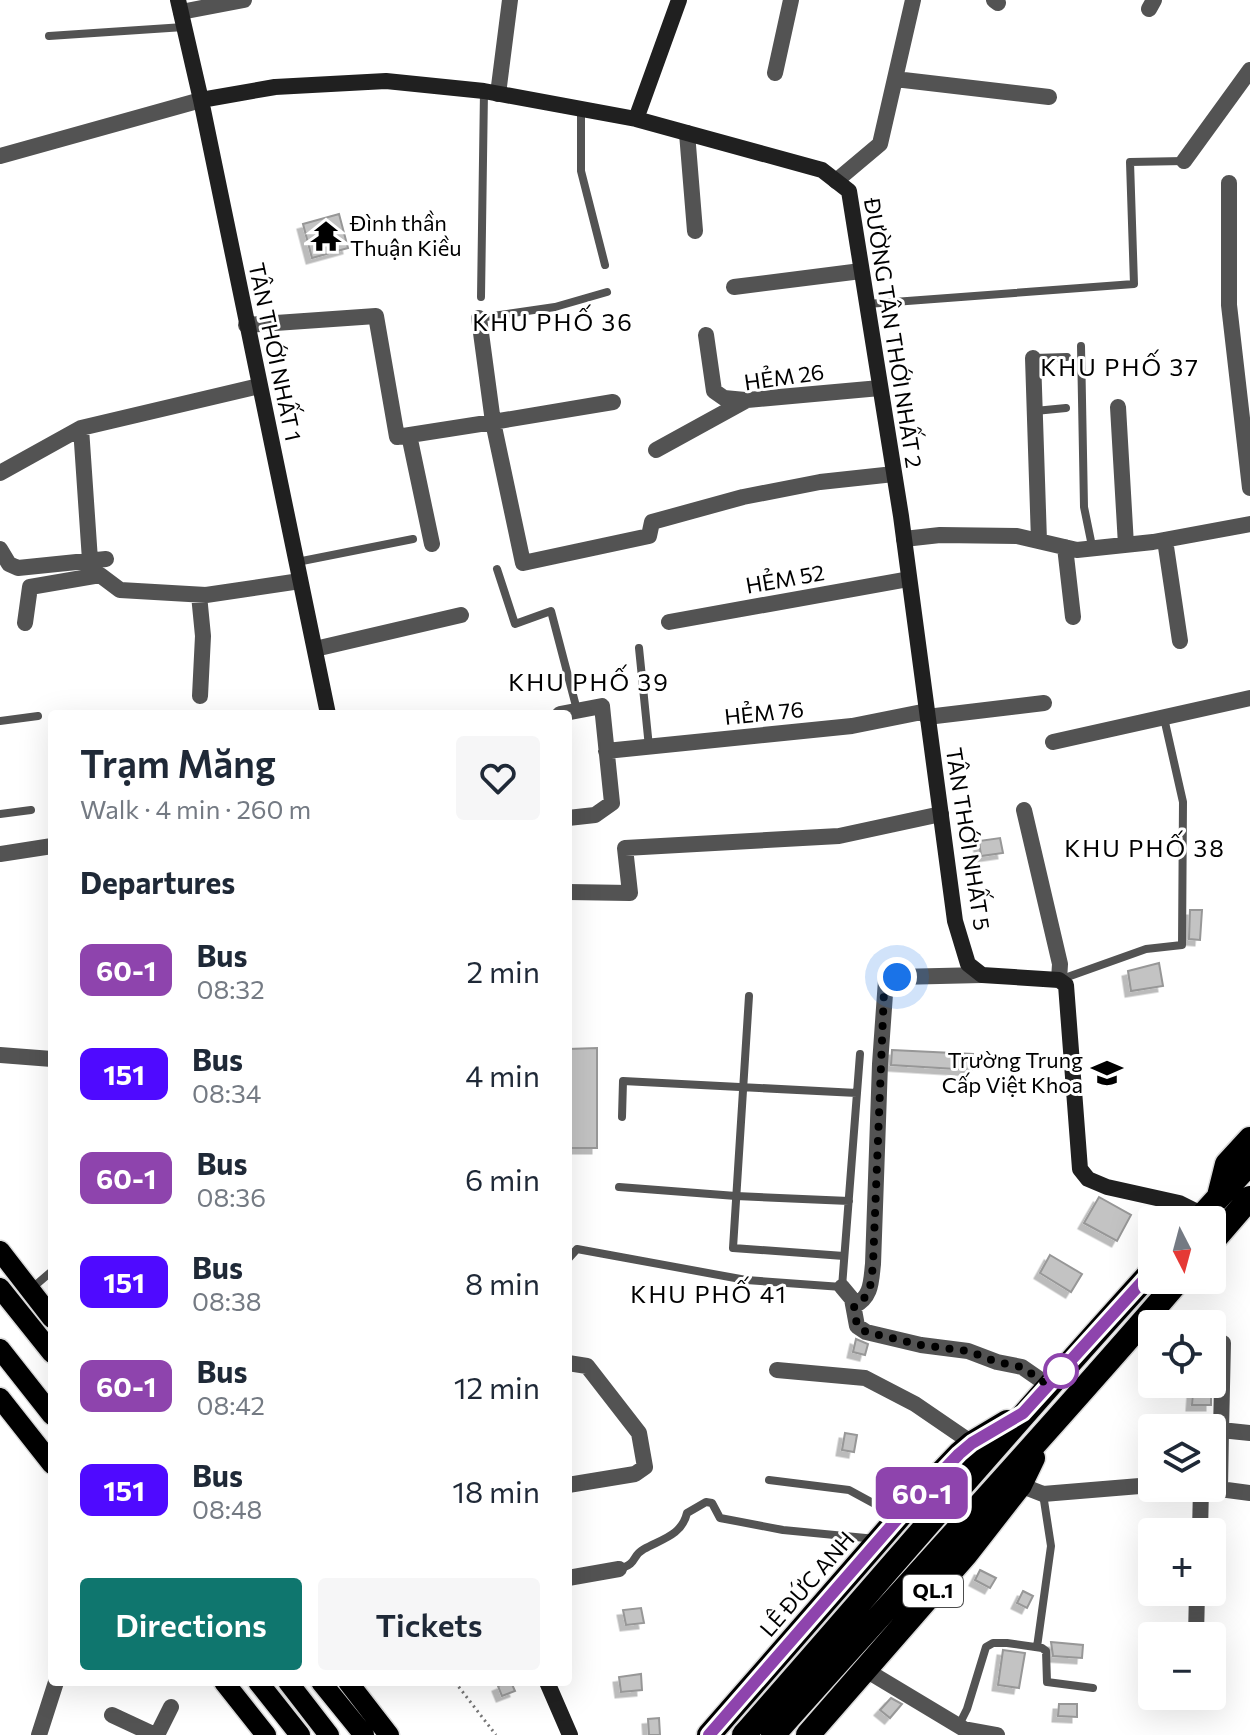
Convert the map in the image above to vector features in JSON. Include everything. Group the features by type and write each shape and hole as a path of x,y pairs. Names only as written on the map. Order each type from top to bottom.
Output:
{"highway":[{"path":"1208,1206 1227,1164 1250,1139"},
{"path":"1211,1206 1250,1163"},
{"path":"1226,1226 1250,1198"},
{"name":"LÊ ĐỨC ANH","path":"957,1511 1023,1413 1138,1286"},
{"name":"QL.1","path":"744,1735 957,1511 1043,1437 1167,1294"},
{"name":"LÊ ĐỨC ANH","path":"709,1735 899,1517 972,1443 1023,1413"},
{"name":"QL.1","path":"808,1735 966,1554 1031,1490 1043,1437"},
{"name":"QL.1","path":"773,1735 957,1511"}],"main road":[{"path":"0,1251 48,1313"},
{"path":"0,1288 48,1348"},
{"path":"0,1349 48,1410"},
{"path":"1,1401 48,1459"},
{"path":"227,1686 266,1735"},
{"path":"261,1686 300,1735"},
{"path":"291,1686 329,1735"},
{"path":"324,1686 364,1735"},
{"path":"351,1686 389,1735"}],"street":[{"path":"181,13 244,0"},
{"path":"491,93 510,0"},
{"path":"636,119 679,0"},
{"path":"775,73 791,0"},
{"path":"836,181 880,144 913,0"},
{"name":"TÂN THỚI NHẤT 1","path":"181,13 327,710"},
{"path":"1184,161 1250,70"},
{"path":"895,79 1049,97"},
{"name":"ĐƯỜNG TÂN THỚI NHẤT 2","path":"0,156 201,100 275,87 386,81 491,93 636,119 822,170 849,191 904,539"},
{"path":"687,133 695,231"},
{"path":"1229,183 1229,305 1246,415 1250,488"},
{"path":"734,287 861,271"},
{"path":"246,325 376,316 397,437 613,402"},
{"path":"479,318 493,422 523,563 649,536 652,522 743,497 820,482 894,474"},
{"path":"706,335 714,391 724,398 747,400"},
{"path":"1033,358 1039,541"},
{"path":"0,473 81,428 259,386"},
{"name":"HẺM 26","path":"656,450 747,400 880,388"},
{"path":"1118,407 1126,545"},
{"path":"0,549 9,564 18,568 98,560 81,428"},
{"path":"409,435 432,544"},
{"path":"904,539 1017,536 1077,550 1165,540 1250,524"},
{"name":"TÂN THỚI NHẤT 5","path":"904,539 955,921 968,964 982,975"},
{"path":"1165,540 1180,641"},
{"path":"1065,547 1073,617"},
{"path":"25,623 30,587 100,575 120,590 199,595 300,581"},
{"name":"HẺM 52","path":"669,622 909,579"},
{"path":"199,595 203,636 200,696"},
{"path":"315,649 461,615"},
{"path":"1053,742 1250,698"},
{"name":"HẺM 76","path":"606,751 1044,703"},
{"path":"572,711 602,706 612,803 595,815 572,818"},
{"path":"1024,810 1060,964 1059,980"},
{"path":"572,892 630,893 625,848 839,836 941,814"},
{"path":"0,854 48,847"},
{"path":"854,1306 864,1301 870,1289 873,1264 886,980 897,977 982,975 1059,980 1066,985 1080,1169 1088,1179 1107,1187 1189,1206"},
{"path":"0,1055 48,1059"},
{"path":"842,1287 848,1291 854,1306 857,1326 866,1332 921,1345 968,1351 1022,1367 1048,1385"},
{"path":"572,1364 587,1366 639,1433 645,1467 635,1474 572,1484"},
{"path":"777,1370 865,1378 915,1404 972,1443"},
{"path":"1226,1431 1250,1433"},
{"path":"1031,1490 1138,1486"},
{"path":"1226,1489 1250,1493"},
{"path":"572,1577 619,1569"},
{"path":"864,1669 962,1730 997,1735"},
{"path":"39,1735 55,1686"},
{"path":"549,1686 570,1735"},
{"path":"112,1715 156,1735 171,1707"}],"lane":[{"path":"49,36 181,13"},
{"path":"481,297 491,93"},
{"path":"581,108 581,171 605,265"},
{"path":"867,304 1134,284 1130,162 1184,161"},
{"path":"479,318 555,307 607,292"},
{"path":"1081,346 1084,507 1092,546"},
{"path":"1033,358 1067,357"},
{"path":"1034,411 1066,408"},
{"path":"296,562 413,539"},
{"path":"497,569 515,624 551,611 577,710"},
{"path":"639,648 649,747"},
{"path":"0,721 38,716"},
{"path":"1059,980 1146,949 1182,945 1183,802 1163,717"},
{"path":"0,814 31,810"},
{"path":"749,996 733,1248 844,1256"},
{"path":"572,1255 577,1249 746,1280 842,1287 860,1054"},
{"path":"622,1117 623,1081 857,1093"},
{"path":"619,1187 849,1201"},
{"path":"30,1290 48,1274"},
{"path":"769,1480 849,1490 899,1517"},
{"path":"1031,1490 1051,1546 1037,1647"},
{"path":"619,1569 631,1566 642,1550 668,1539 684,1525 687,1513 706,1502 712,1503 720,1518 783,1530 881,1539"},
{"path":"962,1730 986,1647 993,1643 1037,1647 1046,1651 1047,1682 1093,1688"}],"path":[{"path":"458,1686 496,1735"}],"building":[{"name":"Đình thần Thuận Kiều","path":"339,214 348,248 312,258 303,224"},
{"path":"1000,838 1003,853 981,856 979,841"},
{"path":"1190,910 1202,910 1200,940 1189,939"},
{"path":"1159,963 1163,986 1131,991 1128,971"},
{"path":"597,1048 597,1148 572,1148 572,1049"},
{"path":"892,1050 973,1054 972,1070 891,1065"},
{"path":"1099,1197 1131,1215 1117,1241 1084,1223"},
{"path":"1050,1255 1082,1274 1071,1292 1040,1273"},
{"path":"856,1339 868,1344 865,1355 853,1352"},
{"path":"1192,1398 1211,1398 1211,1405 1192,1405"},
{"path":"845,1433 857,1435 854,1452 842,1450"},
{"path":"980,1570 996,1578 990,1588 975,1580"},
{"path":"1023,1591 1033,1596 1027,1608 1017,1603"},
{"path":"641,1608 644,1623 626,1625 623,1610"},
{"path":"1051,1642 1083,1645 1082,1658 1053,1656"},
{"path":"1003,1650 1025,1653 1019,1688 998,1685"},
{"path":"641,1674 642,1690 621,1692 619,1677"},
{"path":"498,1686 513,1686 515,1691 502,1696"},
{"path":"891,1698 902,1704 890,1718 880,1710"},
{"path":"1059,1704 1077,1704 1077,1717 1058,1716"},
{"path":"659,1718 660,1735 649,1735 648,1719"}],"bus line":[{"name":"60-1","path":"709,1735 899,1517 959,1454 1023,1413 1138,1286"}],"place":[{"name":"Đình thần Thuận Kiều","path":"326,236"},
{"name":"Trường Trung Cấp Việt Khoa","path":"1107,1073"}],"district":[{"name":"KHU PHỐ 36","path":"553,323"},
{"name":"KHU PHỐ 37","path":"1120,368"},
{"name":"KHU PHỐ 39","path":"589,683"},
{"name":"KHU PHỐ 38","path":"1145,849"},
{"name":"KHU PHỐ 41","path":"709,1295"}],"route":[{"path":"897,977 886,980 884,991 873,1264 870,1289 864,1301 854,1306 857,1326 866,1332 921,1345 968,1351 1022,1367 1048,1385 1061,1371"}]}
